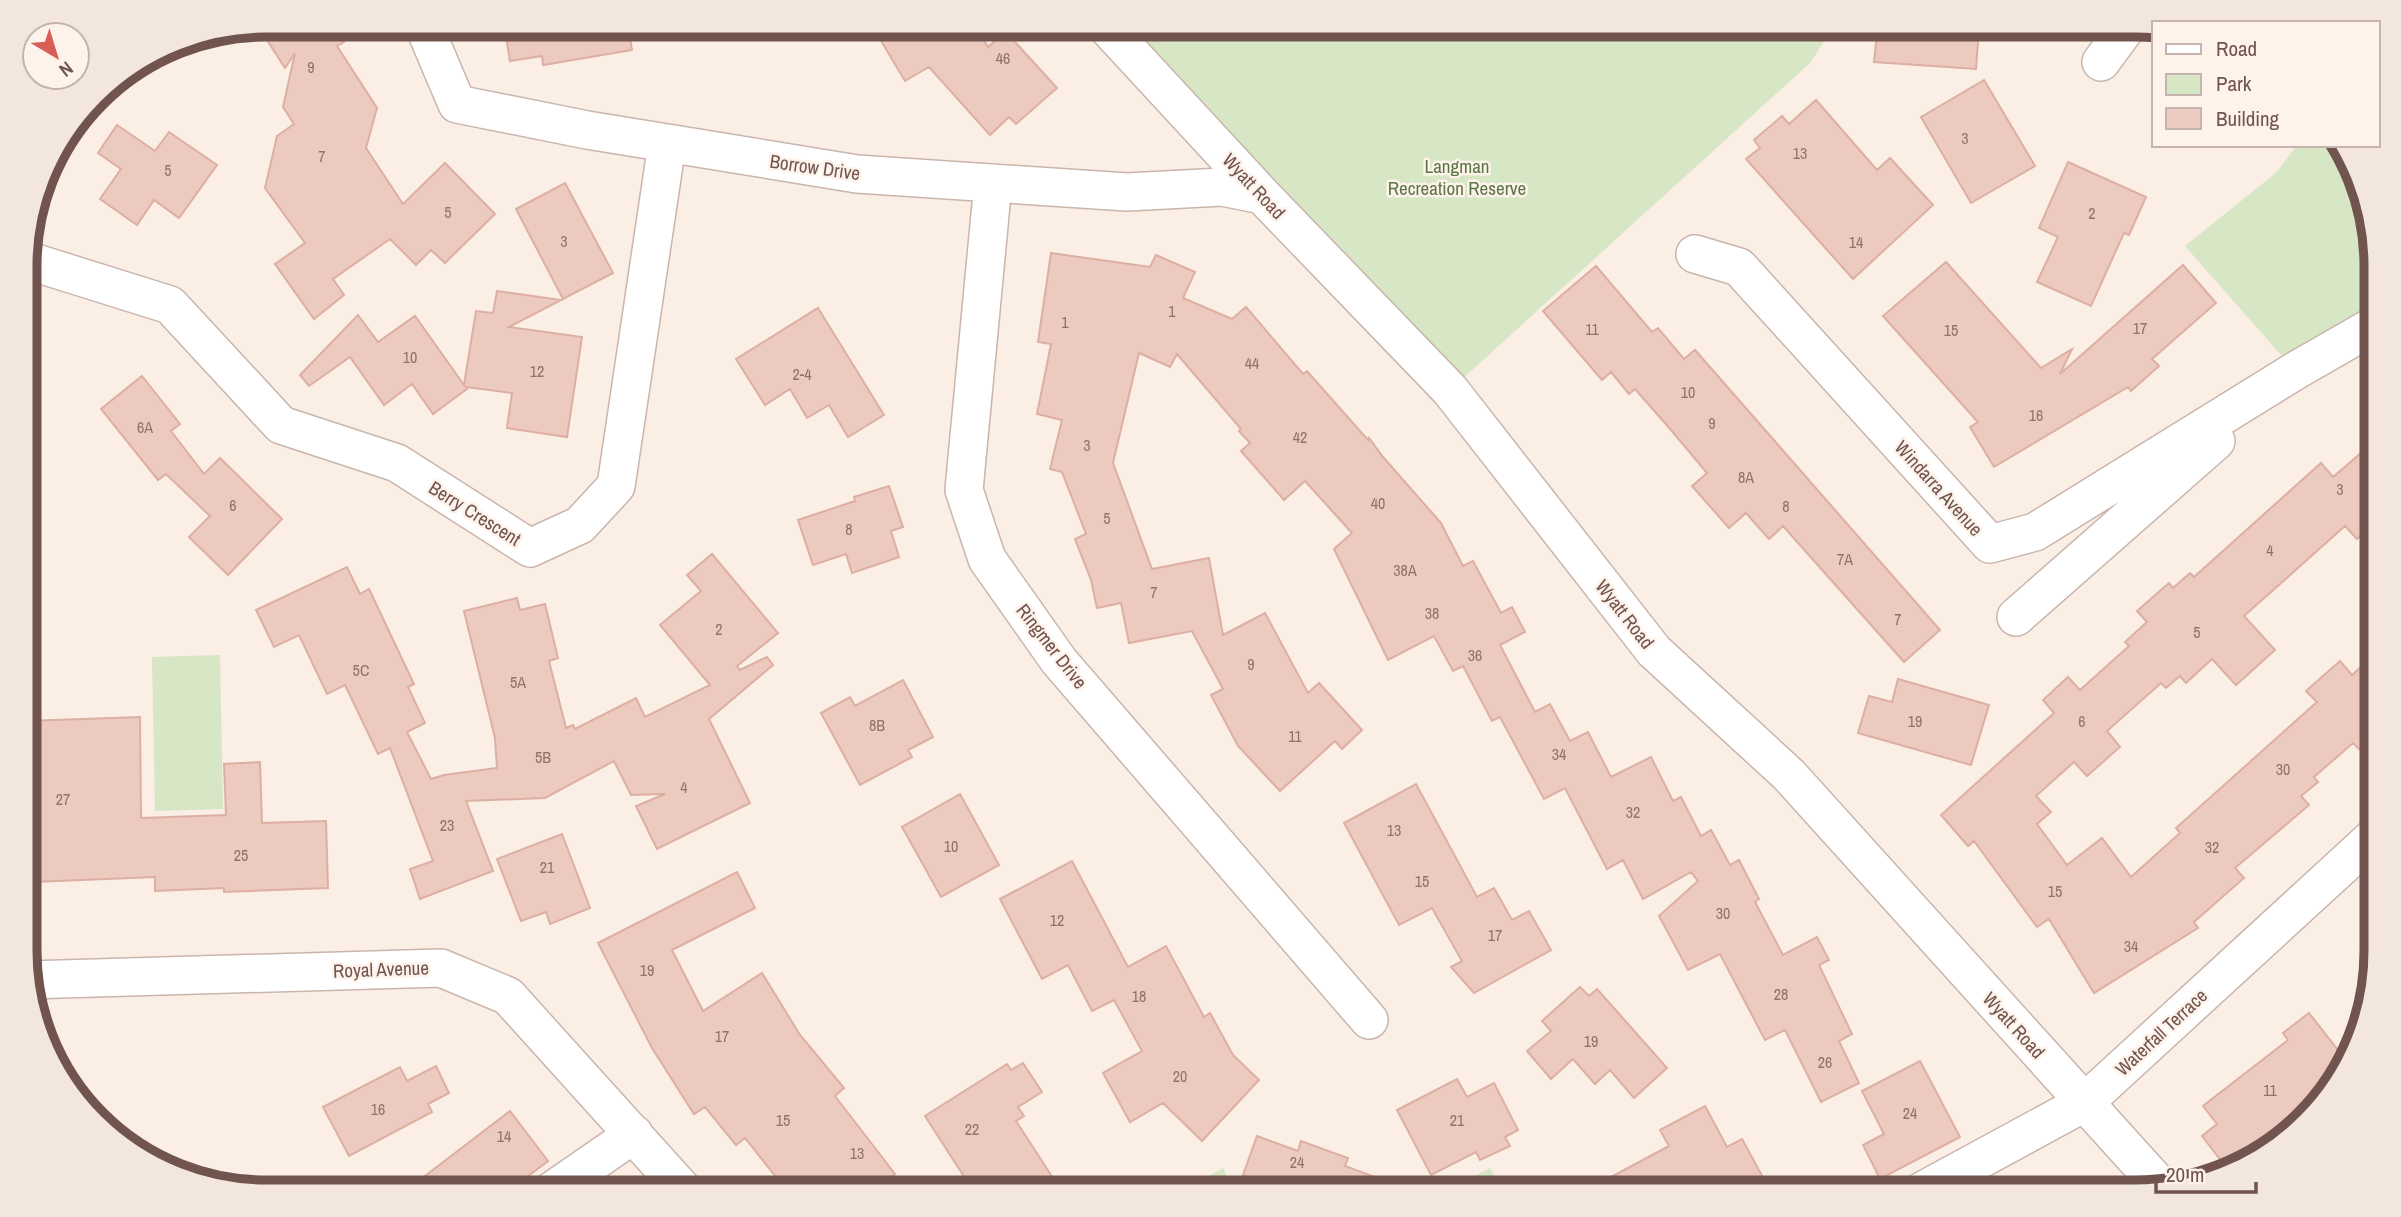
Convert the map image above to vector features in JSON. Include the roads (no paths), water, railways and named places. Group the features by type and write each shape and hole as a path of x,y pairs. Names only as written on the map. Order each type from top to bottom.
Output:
{"street":[{"name":"Borrow Drive","path":"429,37 457,104 667,144 857,174 1127,192 1222,187 1262,195"},
{"name":"Wyatt Road","path":"1116,37 1262,195 1450,390 1654,651 1789,775 2154,1180"},
{"path":"2101,62 2119,37"},
{"name":"Berry Crescent","path":"37,263 170,305 281,425 397,463 530,548 580,525 616,486 667,144"},
{"name":"Ringmer Drive","path":"993,183 964,490 986,559 1059,661 1370,1020"},
{"name":"Windarra Avenue","path":"1695,254 1739,267 1990,544 2035,532 2364,331"},
{"name":"Windarra Avenue","path":"2016,617 2295,371"},
{"name":"Waterfall Terrace","path":"1942,1180 2084,1103 2364,846"},
{"name":"Royal Avenue","path":"39,980 441,968 508,996 674,1180"},
{"path":"568,1180 634,1134"}],"park label":[{"name":"Langman Recreation Reserve","path":"1457,177"}]}
